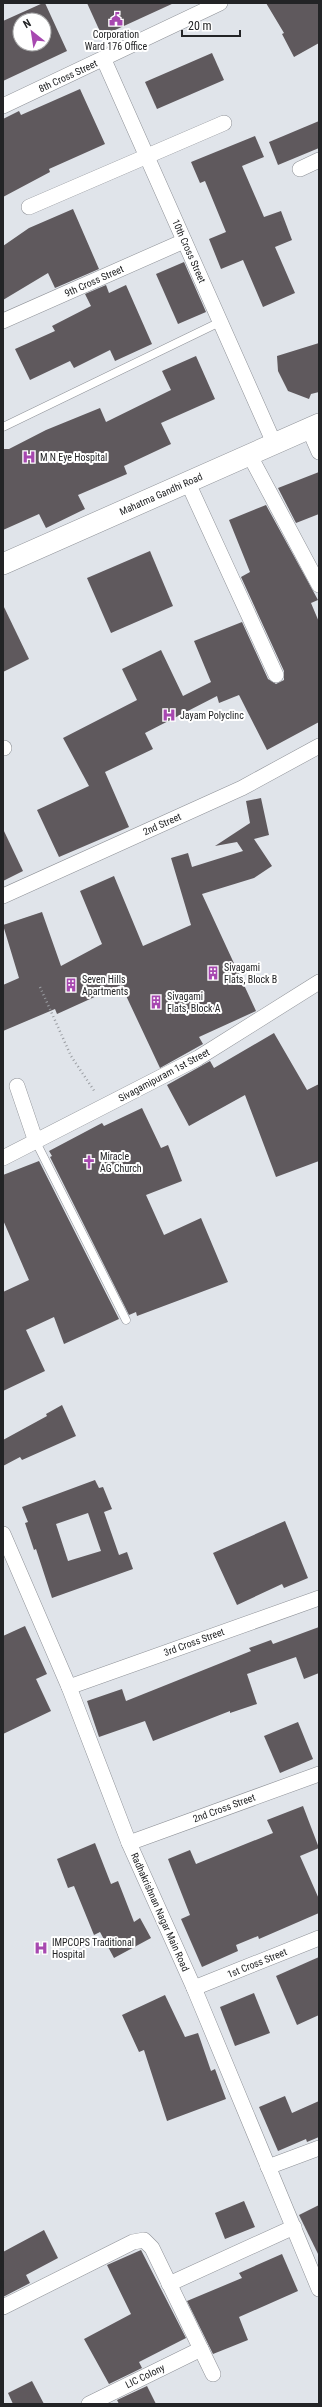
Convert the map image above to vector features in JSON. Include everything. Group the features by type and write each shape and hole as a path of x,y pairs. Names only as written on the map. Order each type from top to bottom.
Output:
{"main road":[{"name":"Mahatma Gandhi Road","path":"3,564 314,426"}],"street":[{"name":"8th Cross Street","path":"3,106 104,60 220,3"},
{"name":"10th Cross Street","path":"104,60 274,443"},
{"path":"29,207 146,155 224,123"},
{"path":"300,169 319,160"},
{"name":"9th Cross Street","path":"3,321 184,241"},
{"path":"314,426 319,452"},
{"path":"249,454 319,585"},
{"path":"188,483 276,675"},
{"name":"2nd Street","path":"3,896 242,788 319,746"},
{"name":"Sivagamipuram 1st Street","path":"3,1158 198,1058 319,982"},
{"path":"17,1086 36,1142"},
{"name":"Radhakrishnan Nagar Main Road","path":"3,1534 69,1687 129,1843 194,1988 319,2289"},
{"name":"3rd Cross Street","path":"69,1687 319,1598"},
{"name":"2nd Cross Street","path":"129,1843 319,1774"},
{"name":"1st Cross Street","path":"194,1988 319,1938"},
{"path":"268,2167 319,2148"},
{"path":"169,2284 294,2227"},
{"path":"3,2307 138,2240 144,2240 152,2248 213,2374"},
{"name":"LIC Colony","path":"89,2404 201,2349"}],"lane":[{"path":"3,427 220,322"},
{"path":"36,1142 126,1320"}],"path":[{"path":"40,987 70,1056 104,1106"}],"building":[{"path":"43,3 45,3 49,12 23,12"},
{"name":"Corporation Ward 176 Office","path":"87,3 174,3 102,36"},
{"path":"266,3 319,3 319,43 294,57 282,34 284,33"},
{"path":"12,17 12,52 52,52 52,18 67,51 3,81 3,21"},
{"path":"212,53 224,80 157,109 145,82"},
{"path":"80,89 105,144 49,169 50,172 3,197 3,119 19,111 21,115"},
{"path":"319,121 319,148 278,165 269,142"},
{"path":"255,136 264,157 242,166 264,217 281,211 292,240 275,247 295,293 263,307 243,260 221,269 209,239 226,232 205,181 200,183 191,162"},
{"path":"73,209 99,269 55,288 48,273 3,300 3,246 29,228"},
{"path":"184,262 206,312 178,324 156,274"},
{"path":"106,285 109,293 126,285 152,344 115,361 110,350 74,368 70,361 30,380 15,349 55,331 52,326 91,306 85,294"},
{"path":"319,343 319,392 311,394 309,399 288,391 278,371 277,356"},
{"path":"196,356 215,399 161,423 171,444 124,466 127,474 78,495 85,509 46,528 39,514 3,530 3,449 9,449 46,430 100,408 106,422 171,390 162,371"},
{"path":"319,472 319,514 296,523 278,488"},
{"path":"266,505 318,600 311,603 319,622 319,722 267,750 239,695 219,703 217,696 145,733 153,749 105,772 129,827 59,857 37,810 89,786 63,738 137,700 122,669 161,650 183,696 211,682 194,641 242,622 268,679 276,684 284,680 284,671 241,577 250,572 229,520"},
{"path":"150,551 173,606 111,633 87,578"},
{"path":"3,605 29,659 3,672"},
{"path":"261,798 269,835 254,839 272,866 254,878 202,894 256,1011 199,1037 203,1044 160,1068 121,985 57,1014 55,1009 3,1031 3,985 19,978 3,925 42,912 61,966 102,944 80,891 114,876 143,946 191,925 171,858 188,853 192,867 243,851 237,842 215,846 250,823 246,801"},
{"path":"3,829 23,871 3,881"},
{"path":"274,1033 307,1090 319,1084 319,1161 276,1177 245,1095 189,1126 167,1085 210,1061 214,1068"},
{"path":"142,1108 161,1148 168,1145 182,1181 146,1195 164,1235 201,1218 228,1282 137,1316 136,1312 129,1315 50,1157 52,1156 49,1151 102,1123 104,1126"},
{"path":"39,1161 119,1319 64,1344 54,1317 26,1330 45,1371 3,1391 3,1292 29,1280 3,1220 3,1175"},
{"path":"62,1405 76,1436 22,1460 20,1457 3,1466 3,1440 47,1416 46,1414"},
{"path":"95,1480 99,1488 103,1487 112,1509 104,1512 119,1555 127,1552 133,1569 52,1598 36,1549 34,1550 25,1523 28,1522 22,1507","holes":["88,1513 101,1551 68,1561 56,1524"]},
{"path":"285,1521 308,1578 284,1588 282,1584 237,1605 213,1553"},
{"path":"25,1626 47,1674 36,1679 51,1711 3,1734 3,1636"},
{"path":"319,1627 319,1673 304,1679 296,1657 247,1674 257,1704 230,1713 230,1711 153,1741 145,1721 99,1737 87,1701 122,1689 126,1701 251,1651 249,1648 271,1640 273,1644"},
{"path":"298,1722 313,1759 280,1773 264,1736"},
{"path":"303,1806 319,1848 300,1856 319,1899 319,1913 259,1939 258,1936 236,1945 238,1951 202,1967 181,1919 190,1915 168,1859 190,1850 196,1864 273,1833 267,1820"},
{"path":"95,1843 111,1884 118,1881 134,1922 140,1918 151,1938 114,1958 100,1932 94,1935 74,1886 68,1888 57,1859"},
{"path":"319,1957 319,2015 297,2025 276,1976"},
{"path":"254,1993 270,2033 235,2046 220,2007"},
{"path":"165,1995 185,2037 198,2033 211,2071 215,2069 226,2099 167,2121 144,2050 139,2052 122,2015"},
{"path":"285,2096 292,2113 319,2101 319,2137 307,2142 306,2139 278,2151 259,2107"},
{"path":"244,2201 255,2227 225,2239 215,2213"},
{"path":"319,2205 319,2256 299,2215"},
{"path":"44,2230 58,2258 26,2275 30,2283 3,2297 3,2252"},
{"path":"141,2250 186,2338 139,2362 142,2368 109,2384 84,2339 131,2314 107,2265"},
{"path":"282,2254 298,2291 239,2317 248,2340 213,2354 187,2301 242,2278 239,2273"},
{"path":"32,2381 44,2404 13,2404 8,2393"},
{"path":"147,2386 156,2404 119,2404 117,2400"}],"place":[{"name":"Corporation Ward 176 Office","path":"116,19"},
{"name":"M N Eye Hospital","path":"29,457"},
{"name":"Jayam Polyclinc","path":"169,715"},
{"name":"Sivagami Flats, Block B","path":"213,973"},
{"name":"Seven Hills Apartments","path":"71,985"},
{"name":"Sivagami Flats, Block A","path":"156,1002"},
{"name":"Miracle AG Church","path":"89,1162"},
{"name":"IMPCOPS Traditional Hospital","path":"41,1948"}]}
